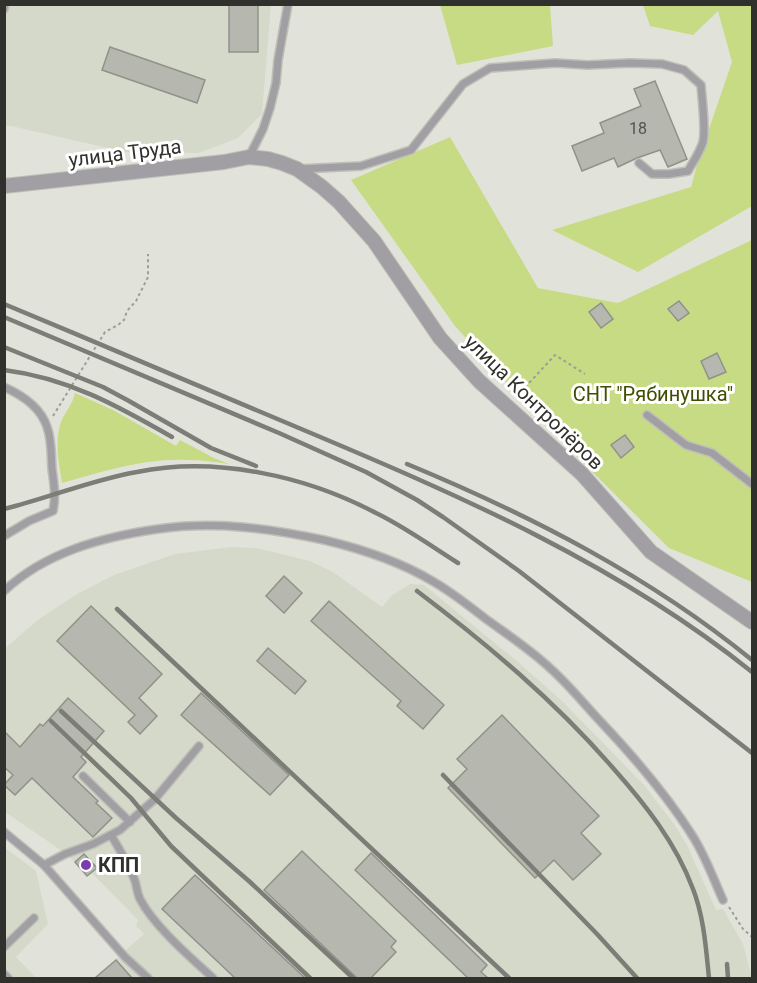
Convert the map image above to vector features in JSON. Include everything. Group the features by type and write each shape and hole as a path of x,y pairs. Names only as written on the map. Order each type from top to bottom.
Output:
{"street":[{"name":"улица Контролёров","path":"249,157 268,159 297,170 339,202 378,248 440,338 479,381 582,474 651,552 753,622"},
{"name":"улица Труда","path":"4,186 224,162 249,157"}],"lane":[{"path":"4,9 5,4"},
{"path":"249,157 263,129 270,108 288,4"},
{"path":"297,170 361,166 411,150 463,84 490,68 555,63 588,65 629,63 662,64 684,70 701,85 704,114 703,141 696,159 687,171 669,174 652,174 639,163"},
{"path":"4,387 27,400 42,416 47,426 55,494 53,511 29,521 4,536"},
{"path":"647,415 686,445 712,453 753,484"},
{"path":"4,591 33,568 55,556 112,538 175,527 237,526 290,532 380,556 434,581 530,651 563,681 662,791 693,837 723,900"},
{"path":"44,865 120,831 155,799 199,747"},
{"path":"83,776 130,822"},
{"path":"4,832 44,865 125,957 148,978"},
{"path":"111,835 124,858 140,900 174,941 213,978"},
{"path":"4,947 34,918"},
{"path":"4,974 8,978"}],"path":[{"path":"47,426 105,332 124,320 127,310 136,301 148,277 148,254"},
{"path":"507,406 555,355 585,374"},
{"path":"723,900 743,929 753,937"}],"shaded area":[{"path":"4,5 271,5 262,114 238,138 199,153 126,152 5,126"},
{"path":"231,547 257,548 310,561 333,572 382,607 391,596 410,584 424,585 518,662 562,701 644,785 674,824 687,845 716,910 723,909 743,944 752,978 95,978 144,934 136,926 138,920 92,873 87,876 65,853 5,812 4,649 39,619 77,594 114,575 175,554"},
{"path":"4,847 36,871 48,924 16,957 36,978 5,978"}],"green space":[{"path":"440,5 550,5 553,46 457,65"},
{"path":"643,5 752,5 752,206 638,272 552,230 691,187 732,62 718,11 693,35 650,26"},
{"name":"СНТ \"Рябинушка\"","path":"450,137 538,288 618,303 752,240 752,582 669,548 537,417 455,326 351,180"},
{"path":"75,393 113,410 176,446 180,440 229,464 192,460 155,461 62,483 58,453 59,430"}],"building":[{"path":"229,4 258,4 258,52 229,52"},
{"path":"110,47 205,80 197,103 102,70"},
{"path":"655,81 687,159 668,167 660,150 618,167 614,158 582,171 572,146 604,133 600,123 641,106 634,89"},
{"path":"679,301 689,313 678,321 668,309"},
{"path":"601,303 613,319 601,328 589,312"},
{"path":"717,353 726,372 709,379 701,361"},
{"path":"625,435 634,447 621,458 611,445"},
{"path":"284,576 302,593 284,613 266,596"},
{"path":"329,601 444,705 423,729 397,706 401,701 311,621"},
{"path":"91,606 162,674 139,698 157,716 140,734 128,722 135,715 57,641"},
{"path":"268,648 306,681 295,694 257,661"},
{"path":"201,693 289,775 270,795 181,715"},
{"path":"68,698 104,731 81,757 86,762 73,777 112,818 93,837 32,778 15,795 4,785 13,775 4,767 4,731 20,747 40,724 43,726"},
{"path":"502,715 599,816 581,833 601,854 573,880 554,860 535,878 448,788 467,769 457,759"},
{"path":"302,851 396,941 391,947 396,952 371,978 357,978 264,890"},
{"path":"371,853 487,965 481,972 488,978 468,978 355,870"},
{"name":"КПП","path":"84,854 97,868 87,876 75,862"},
{"path":"195,875 305,978 235,978 162,909"},
{"path":"116,960 132,978 95,978"}],"railway":[{"path":"4,304 423,481 538,536 648,598 752,672"},
{"path":"4,317 279,433 366,472 417,500 519,571 752,753"},
{"path":"4,347 103,387 211,448 256,466"},
{"path":"4,370 50,379 92,395 172,437"},
{"path":"407,464 498,504 587,550 672,601 752,660"},
{"path":"4,509 137,472 198,466 229,468 290,480 349,500 397,524 458,563"},
{"path":"417,591 469,632 544,697 591,743 648,810 678,856 697,900 706,944 709,978"},
{"path":"117,609 509,978"},
{"path":"61,711 353,978"},
{"path":"51,721 131,798 171,846 310,978"},
{"path":"443,775 637,978"},
{"path":"727,964 728,978"}],"place":[{"name":"КПП","path":"86,865"}]}
